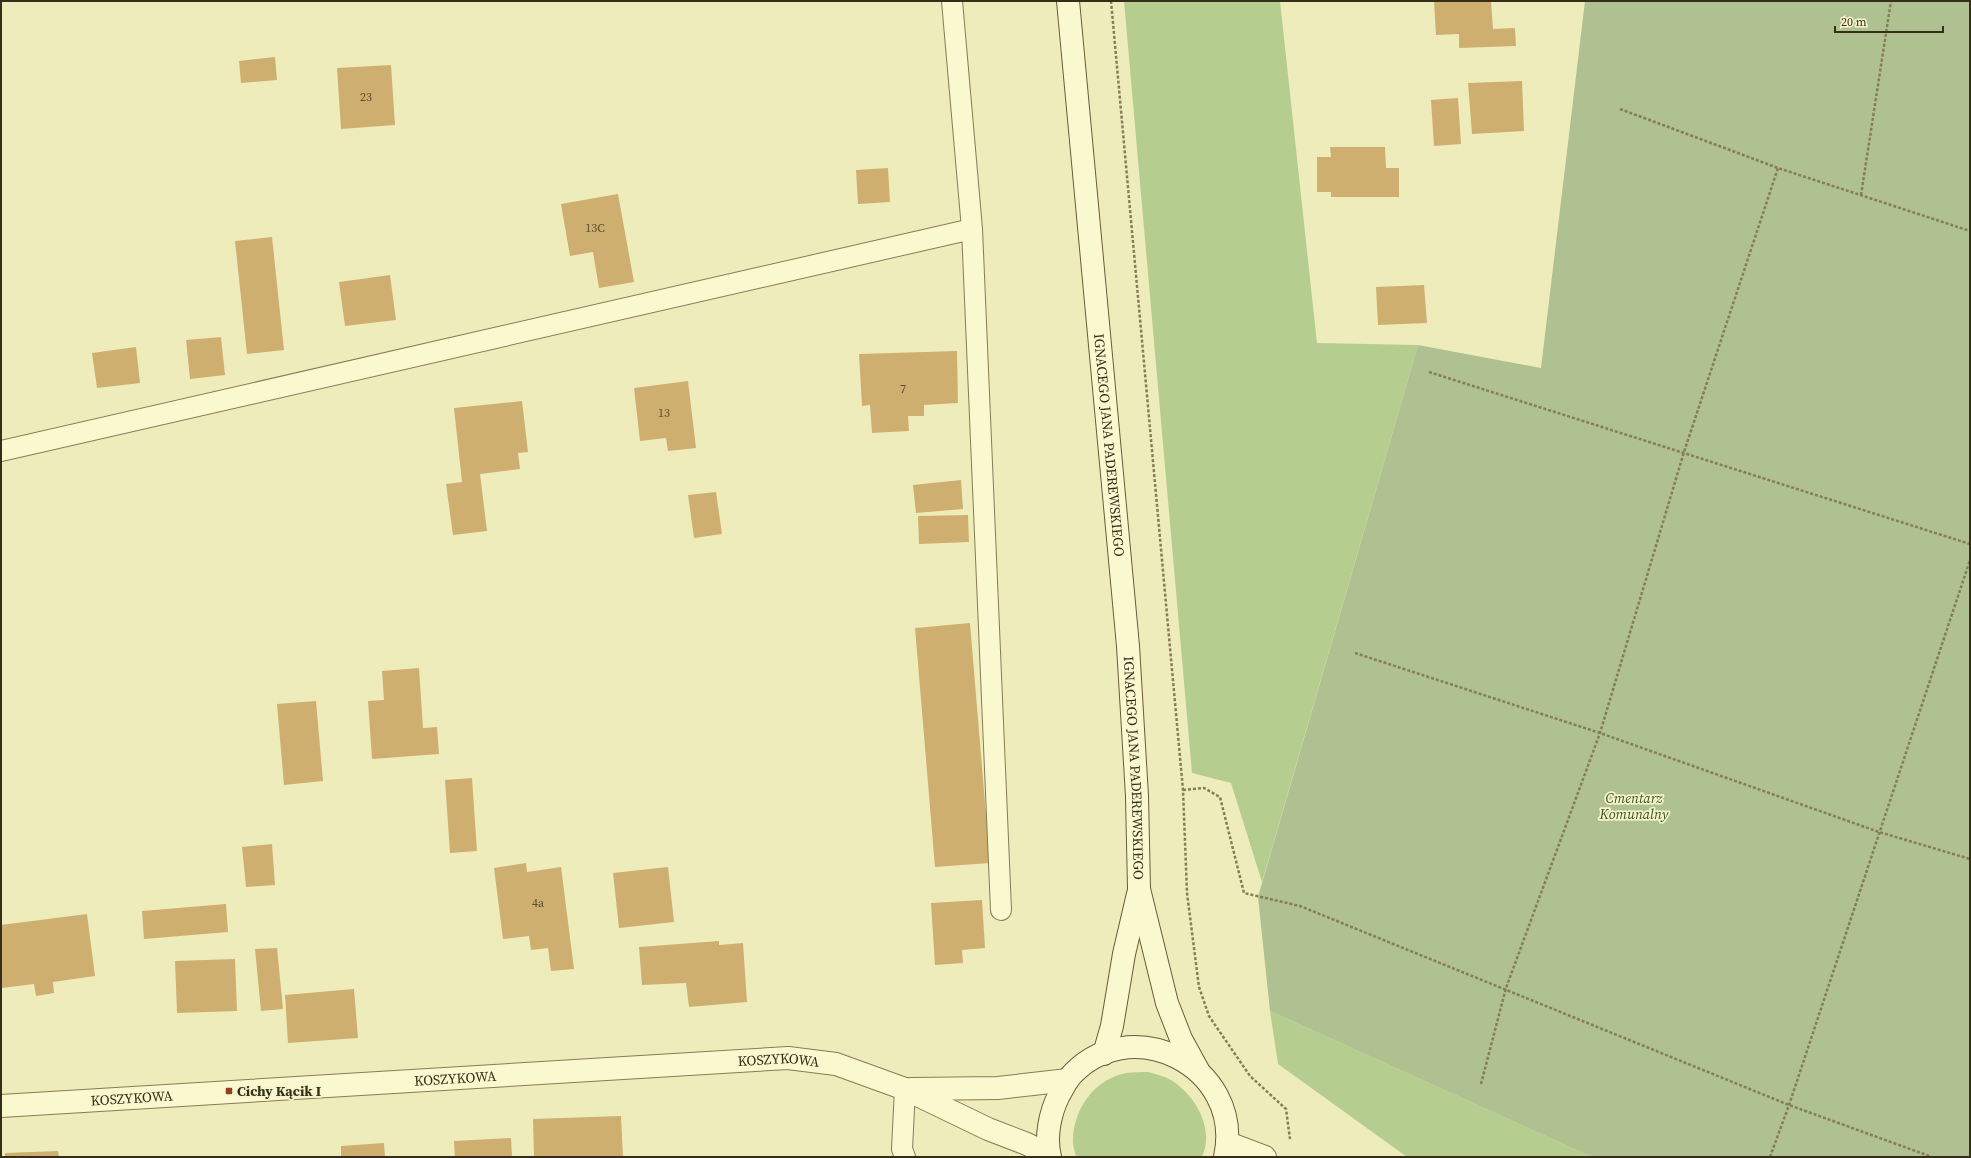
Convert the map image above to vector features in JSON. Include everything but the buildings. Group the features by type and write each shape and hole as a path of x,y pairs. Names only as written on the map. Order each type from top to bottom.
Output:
{"main road":[{"name":"IGNACEGO JANA PADEREWSKIEGO","path":"1068,1 1128,646 1137,796 1139,889 1167,1003 1181,1039 1198,1070"},
{"name":"IGNACEGO JANA PADEREWSKIEGO","path":"1104,1054 1112,1026 1124,954 1139,889"},
{"path":"1049,1156 1048,1140 1052,1108 1068,1080 1084,1065 1104,1054 1126,1048 1148,1048 1175,1055 1198,1070 1215,1091 1226,1116 1226,1150 1265,1157"},
{"name":"KOSZYKOWA","path":"1,1106 788,1058 836,1064 905,1089 988,1129 1028,1144 1049,1156"},
{"name":"KOSZYKOWA","path":"905,1089 998,1088 1068,1080"}],"lane":[{"path":"952,1 972,229 1001,910"},
{"path":"1,451 972,229"},
{"path":"905,1089 902,1150 905,1157"}],"path":[{"path":"1111,1 1183,790 1187,893 1199,987 1208,1016 1250,1076 1286,1108 1290,1137"},
{"path":"1861,195 1891,1"},
{"path":"1620,109 1778,168 1970,231"},
{"path":"1482,1084 1506,988 1600,733 1684,452 1778,168"},
{"path":"1430,372 1970,544"},
{"path":"1770,1157 1789,1105 1878,832 1970,560"},
{"path":"1355,653 1600,733 1878,832 1970,859"},
{"path":"1183,790 1204,788 1220,797 1244,893 1300,906 1506,988 1789,1105 1932,1157"}],"green space":[{"path":"1124,1 1280,1 1317,343 1418,345 1262,882 1231,783 1192,773"},
{"name":"Cmentarz Komunalny","path":"1585,1 1970,1 1970,1157 1592,1157 1270,1011 1258,897 1418,345 1541,368"},
{"path":"1270,1011 1592,1157 1407,1157 1278,1064"},
{"path":"1134,1072 1148,1072 1171,1080 1180,1086 1195,1103 1204,1124 1206,1135 1202,1157 1076,1157 1073,1143 1074,1128 1077,1116 1088,1097 1105,1081 1115,1076"}],"place":[{"name":"Cichy Kącik I","path":"229,1091"}]}
